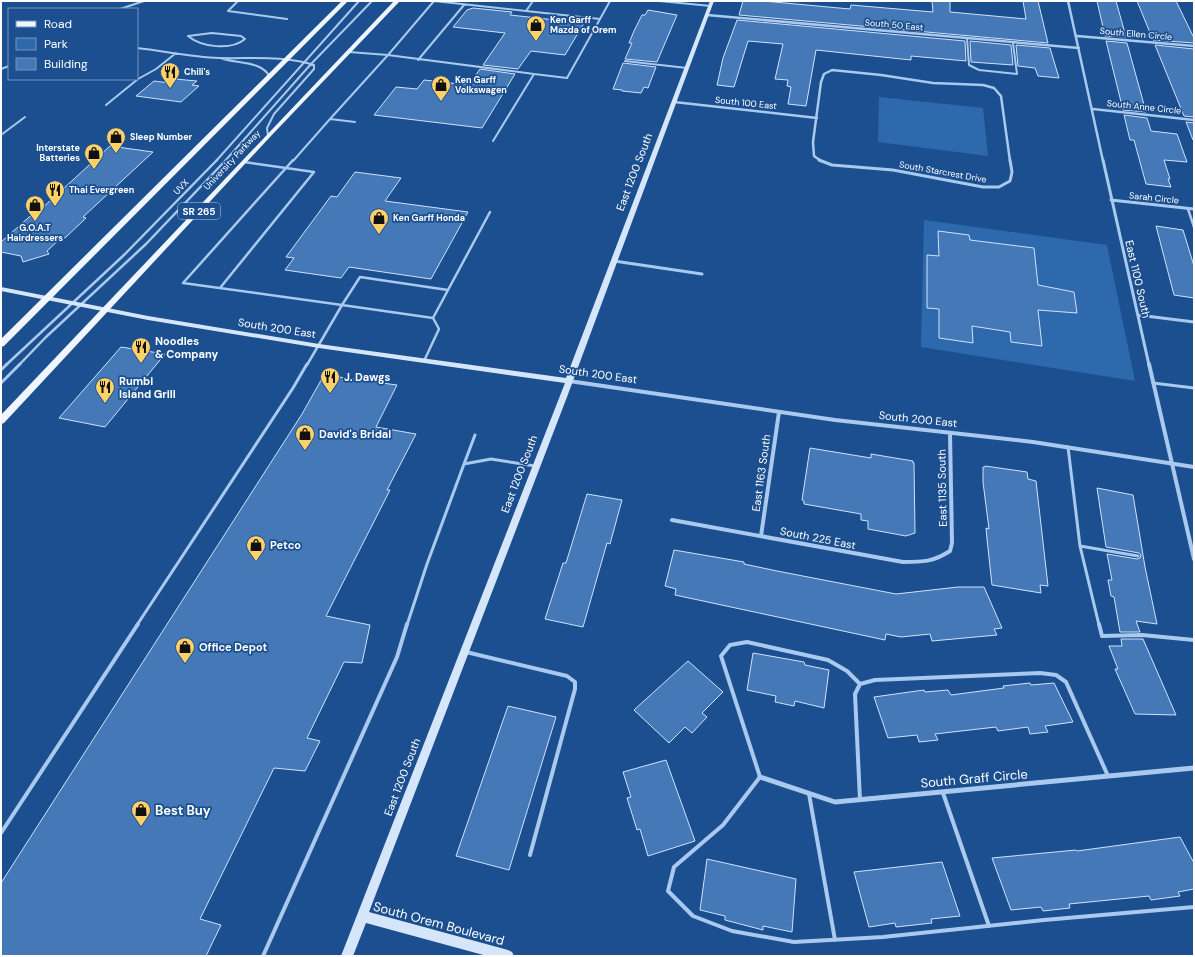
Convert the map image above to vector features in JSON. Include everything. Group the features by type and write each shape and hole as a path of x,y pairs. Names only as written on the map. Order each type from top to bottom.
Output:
{"main road":[{"path":"1,344 345,1"},
{"name":"University Parkway","path":"1,421 268,136 397,1"}],"street":[{"name":"East 1100 South","path":"1068,1 1171,463 1194,559"},
{"name":"East 1200 South","path":"347,956 569,381 712,4"},
{"name":"South 50 East","path":"708,15 1079,48"},
{"name":"South Ellen Circle","path":"1077,36 1194,46"},
{"name":"South Starcrest Drive","path":"832,70 866,73 933,83 989,86 998,90 1001,96 1012,172 1010,181 999,187 983,187 893,170 843,166 824,162 818,159 813,152 817,118 821,82 824,74 832,70"},
{"name":"South 100 East","path":"674,102 817,118"},
{"name":"South Anne Circle","path":"1093,109 1194,120"},
{"name":"Sarah Circle","path":"1112,200 1194,209"},
{"path":"614,261 702,274"},
{"name":"South 200 East","path":"1,289 71,304 319,346 779,412 884,426 1068,447 1194,467"},
{"path":"1138,315 1194,322"},
{"name":"East 1163 South","path":"761,536 779,412"},
{"name":"East 1135 South","path":"950,433 952,543"},
{"name":"South 225 East","path":"672,520 882,560 903,562 925,562 938,559 950,551 952,543"},
{"name":"South Graff Circle","path":"760,777 835,802 1194,768"},
{"name":"South Orem Boulevard","path":"362,916 508,956"}],"lane":[{"path":"123,8 144,1"},
{"path":"238,1 229,8 228,11 287,19"},
{"name":"UVX","path":"1,370 126,254 233,143 359,1"},
{"path":"1,383 46,337 155,234 233,152 311,64 372,1"},
{"path":"433,318 183,283 388,55 434,1 600,19"},
{"path":"526,11 533,1"},
{"path":"349,52 388,55 567,78 610,1"},
{"path":"659,1 712,4"},
{"path":"418,60 464,4"},
{"path":"212,33 241,36 245,39 237,45 228,46 197,42 188,36 212,33"},
{"path":"967,38 969,65 979,70 1017,74 1013,42"},
{"path":"138,48 220,58 247,57 286,60 314,65 314,69 270,121 267,128 268,136"},
{"path":"138,79 156,69 176,53"},
{"path":"220,58 226,61 260,67 267,71 270,77"},
{"path":"625,61 687,68"},
{"path":"493,141 534,74"},
{"path":"106,105 137,80"},
{"path":"1,135 25,117"},
{"path":"330,119 355,122"},
{"path":"220,288 314,172 244,162"},
{"path":"1188,209 1194,227"},
{"path":"433,318 490,212"},
{"path":"1,833 293,388 360,277 448,290"},
{"path":"424,361 439,329 433,318"},
{"path":"1153,383 1194,388"},
{"path":"264,956 397,657 427,564 475,435"},
{"path":"1068,447 1080,546 1102,636 1142,634 1194,640"},
{"path":"464,464 491,459 536,467"},
{"path":"1080,546 1138,556"},
{"path":"860,684 847,671 828,660 747,642 730,645 721,656 760,777 723,825 674,867 668,890 693,916 732,931 794,942 883,937 1194,907"},
{"path":"465,651 567,676 575,682 575,690 530,855"},
{"path":"860,800 855,694 860,684 875,680 1040,673 1056,675 1066,682 1108,776"},
{"path":"943,792 989,926"},
{"path":"809,794 834,940"}],"green space":[{"path":"879,97 983,108 988,156 878,142"},
{"path":"924,220 1107,245 1135,381 921,347"}],"building":[{"path":"743,1 763,1 850,9 851,5 933,12 932,1 950,1 950,12 1026,19 1023,1 1038,1 1048,43 739,15"},
{"path":"1097,1 1116,1 1126,37 1105,36"},
{"path":"1137,1 1176,1 1194,38 1194,43 1153,40"},
{"name":"Ken Garff Mazda of Orem","path":"473,8 512,12 510,15 584,23 565,55 531,51 518,69 483,65 505,33 453,27 467,10"},
{"path":"648,10 677,15 657,62 625,59 632,43 629,43 634,31 642,15 645,15"},
{"path":"737,20 965,41 966,61 911,56 911,60 816,50 806,106 788,104 791,87 787,86 788,80 775,79 783,44 748,41 734,87 717,85 723,58"},
{"path":"970,41 1011,45 1013,65 971,62"},
{"path":"1106,41 1127,43 1146,112 1123,110"},
{"path":"1016,45 1050,48 1059,78 1038,76 1035,68 1018,66"},
{"path":"1155,45 1194,49 1194,117 1184,116"},
{"path":"623,63 656,67 648,88 644,87 641,93 613,89"},
{"name":"Ken Garff Volkswagen","path":"480,69 515,74 482,128 374,115 396,87 417,89 424,80 469,85"},
{"name":"Chili's","path":"175,79 197,81 192,85 199,86 181,102 136,96 154,81 170,83"},
{"path":"1124,115 1147,118 1151,131 1177,134 1187,162 1164,160 1171,187 1146,184 1134,140 1130,140"},
{"path":"1186,122 1194,123 1194,140 1193,140"},
{"path":"110,146 153,152 83,217 86,218 65,238 62,237 47,251 49,254 23,262 21,256 1,252 1,242 37,210 40,210"},
{"name":"Ken Garff Honda","path":"355,172 401,178 385,201 468,212 431,279 349,267 341,278 285,270 294,258 286,257 331,196 337,197"},
{"path":"1156,226 1183,230 1194,266 1194,298 1174,295"},
{"path":"938,231 969,235 970,240 1034,248 1038,285 1074,292 1077,313 1038,310 1042,346 1011,342 1010,332 972,326 973,343 939,338 939,309 927,308 927,255 939,256"},
{"path":"121,347 165,354 105,427 59,418"},
{"path":"324,375 397,385 376,427 416,434 387,490 390,490 326,616 370,625 362,663 344,662 307,738 320,741 305,771 274,768 200,919 221,925 206,956 1,956 1,883 302,414"},
{"path":"810,448 871,458 871,454 913,461 915,533 906,536 868,529 868,521 861,520 861,514 804,504 804,501 802,500"},
{"path":"985,466 1027,472 1028,479 1036,481 1048,586 1040,585 1041,593 992,585 986,528 989,529 983,482 983,467"},
{"path":"1097,488 1133,495 1145,567 1157,624 1136,621 1140,632 1120,632 1114,597 1111,596 1108,580 1112,580 1107,554 1137,559 1140,558 1141,555 1139,553 1106,547"},
{"path":"587,494 622,500 610,544 607,543 583,627 545,619 563,563 566,563"},
{"path":"674,550 744,562 744,564 777,571 896,594 958,587 984,587 1002,628 994,629 997,635 932,641 930,634 901,637 886,634 885,640 675,595 676,589 665,586"},
{"path":"1121,639 1143,639 1176,715 1135,714 1115,669 1118,669 1109,646 1122,646"},
{"path":"753,653 804,662 805,665 829,670 824,708 795,701 794,706 775,702 776,696 747,690"},
{"path":"688,661 723,692 702,713 707,717 692,733 685,727 669,743 634,710"},
{"path":"1030,683 1031,685 1054,683 1073,722 1045,726 1048,732 1030,734 1028,727 998,731 996,727 935,734 938,740 919,742 917,735 888,738 874,697 924,690 925,692 948,690 951,695"},
{"path":"508,706 556,717 509,870 456,856"},
{"path":"666,760 695,841 648,856 640,829 637,830 627,798 631,797 623,772"},
{"path":"1180,837 1194,863 1194,889 1178,892 1180,896 1151,900 1149,896 1069,904 1070,908 1043,911 1041,907 1011,910 992,858 1077,851"},
{"path":"707,859 796,879 792,932 763,926 763,930 725,920 725,916 700,910"},
{"path":"942,862 960,916 931,919 932,923 896,927 895,923 869,927 854,872"}],"place":[{"name":"Ken Garff Mazda of Orem","path":"536,42"},
{"name":"Chili's","path":"170,89"},
{"name":"Ken Garff Volkswagen","path":"441,102"},
{"name":"Sleep Number","path":"116,154"},
{"name":"Interstate Batteries","path":"94,170"},
{"name":"Thai Evergreen","path":"55,207"},
{"name":"G.O.A.T Hairdressers","path":"35,222"},
{"name":"Ken Garff Honda","path":"379,235"},
{"name":"Noodles & Company","path":"141,364"},
{"name":"J. Dawgs","path":"330,394"},
{"name":"Rumbi Island Grill","path":"105,404"},
{"name":"David's Bridal","path":"305,451"},
{"name":"Petco","path":"256,562"},
{"name":"Office Depot","path":"185,664"},
{"name":"Best Buy","path":"141,827"}]}
